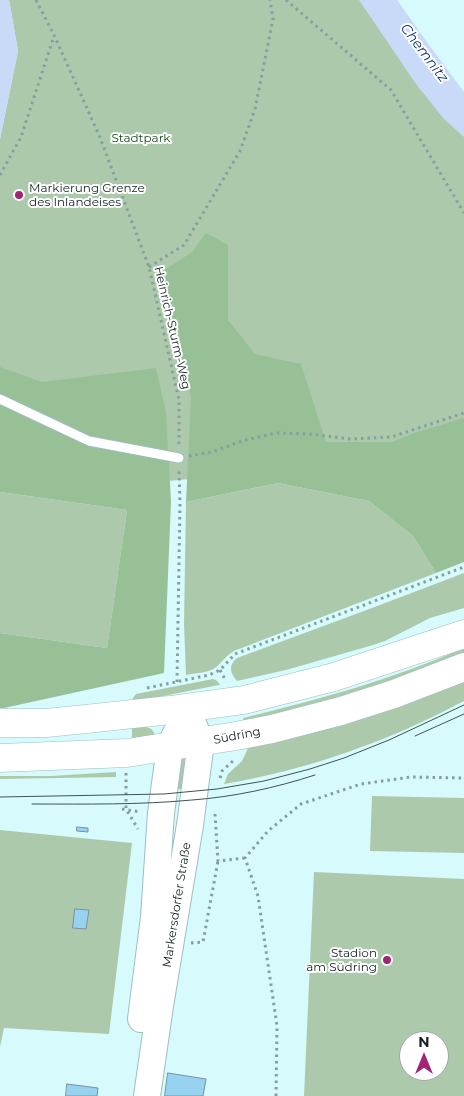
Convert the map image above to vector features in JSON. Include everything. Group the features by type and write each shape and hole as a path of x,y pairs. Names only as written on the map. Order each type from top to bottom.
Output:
{"main road":[{"path":"0,723 46,723 186,711 244,700 315,682 464,634"},
{"name":"Südring","path":"0,758 126,753 272,729 341,711 394,694 464,667"},
{"path":"186,711 202,742"},
{"name":"Markersdorfer Straße","path":"130,1096 154,916 161,813 170,747 186,711"},
{"name":"Markersdorfer Straße","path":"148,1096 160,1006 185,860 202,742"}],"lane":[{"path":"0,399 89,441 179,458"}],"path":[{"name":"Heinrich-Sturm-Weg","path":"36,0 54,35 99,135 149,267 179,400 180,502 177,682"},
{"path":"149,267 184,245 240,151 255,109 273,19 270,0"},
{"path":"286,0 391,90 464,213"},
{"path":"0,175 21,137 54,35"},
{"path":"179,458 212,452 242,441 276,433 309,434 352,439 391,437 464,413"},
{"path":"147,688 209,675 220,670 235,654 464,567"},
{"path":"126,753 124,809 138,830"},
{"path":"218,861 245,858 268,831 301,804 361,784 411,777 464,778"},
{"path":"120,790 126,790"},
{"path":"171,944 203,942 218,861 215,810"},
{"path":"245,858 258,896 277,1026 276,1096"}],"green space":[{"name":"Stadtpark","path":"9,0 365,0 464,120 464,428 368,464 155,482 0,476 0,139 18,51"},
{"path":"206,233 228,245 228,320 255,354 301,364 326,442 392,442 411,434 464,418 464,562 436,573 413,536 369,501 278,483 186,502 191,398 160,273 192,252"},
{"path":"0,367 42,382 156,368 166,412 171,501 164,673 0,708 0,633 107,648 127,510 0,492"},
{"path":"278,483 369,501 413,536 436,573 234,651 212,670 186,675 184,624 186,502"},
{"path":"0,492 127,510 107,648 0,633"},
{"path":"464,573 464,608 430,618 385,641 373,645 286,670 237,681 233,675 231,666 237,658"},
{"path":"464,648 464,657 435,669 244,726 243,718 355,688"},
{"path":"464,676 464,701 407,729 317,762 286,771 224,784 228,774 242,761 248,748"},
{"path":"213,679 220,684 133,702 136,694"},
{"path":"132,727 149,728 154,732 155,736 132,742"},
{"path":"185,757 182,789 173,789 181,758"},
{"path":"116,772 116,777 0,779 0,776 51,776"},
{"path":"372,796 464,798 464,853 370,851"},
{"path":"0,830 132,843 109,1034 4,1028 0,1047"},
{"name":"Stadion am Südring","path":"314,872 464,879 464,1096 304,1096"}],"water":[{"path":"0,0 9,0 18,51 0,139"},
{"name":"Chemnitz","path":"359,0 397,0 464,92 464,137 444,119 416,84"}],"building":[{"path":"77,827 88,828 88,832 77,831"},
{"path":"75,909 89,910 86,929 73,928"},
{"path":"168,1073 206,1079 203,1096 165,1096"},
{"path":"67,1084 98,1088 97,1096 66,1096"}],"tram line":[{"path":"0,797 164,794 217,789 264,781 344,758 389,740 464,705"},
{"path":"415,736 464,714"},
{"path":"32,804 172,802 207,799 254,791 315,775"}],"place":[{"name":"Markierung Grenze des Inlandeises","path":"19,195"},
{"name":"Stadion am Südring","path":"387,960"}]}
